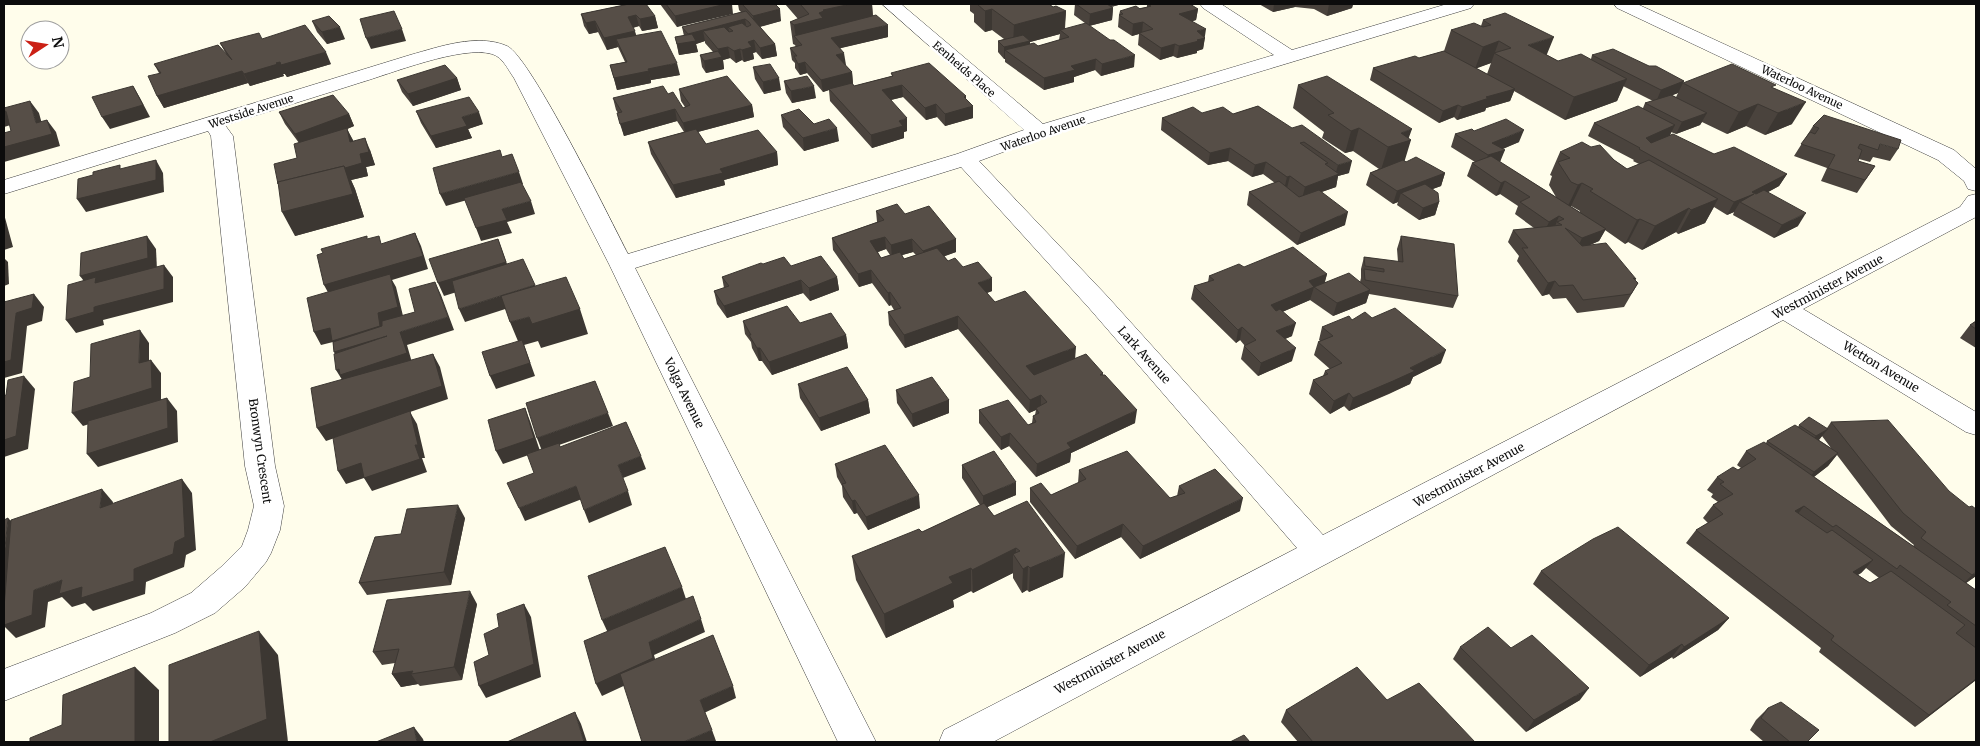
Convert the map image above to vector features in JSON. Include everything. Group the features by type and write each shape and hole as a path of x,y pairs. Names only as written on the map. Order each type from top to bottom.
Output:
{"street":[{"name":"Eenheids Place","path":"891,4 1039,132"},
{"path":"1209,4 1288,56"},
{"name":"Waterloo Avenue","path":"621,264 965,160 1039,132 1465,4"},
{"name":"Waterloo Avenue","path":"1623,4 1946,155 1976,188"},
{"name":"Westside Avenue","path":"4,187 407,62 454,50 470,48 500,50"},
{"name":"Volga Avenue","path":"500,50 510,58 524,78 621,264 857,742"},
{"name":"Bronwyn Crescent","path":"4,685 163,623 203,603 233,577 255,553 264,530 269,506 260,466 222,136 213,123"},
{"name":"Lark Avenue","path":"965,160 1098,302 1320,553"},
{"name":"Westminister Avenue","path":"958,742 1785,310 1968,212 1976,188"},
{"name":"Wetton Avenue","path":"1785,310 1976,425"}],"building":[{"path":"629,4 646,4 655,16 640,19 636,15 628,17 635,31 604,38 595,21 586,23 581,14"},
{"path":"666,4 726,4 675,16"},
{"path":"742,4 775,4 780,9 753,16"},
{"path":"800,4 851,4 823,10 819,13 823,18 794,25 790,22 809,14"},
{"path":"977,4 1049,4 1066,11 1014,25 992,9 985,11"},
{"path":"1076,4 1107,4 1113,8 1090,14"},
{"path":"1147,4 1190,4 1198,9 1179,14 1206,29 1197,31 1205,38 1179,46 1175,44 1161,48 1139,33 1153,29 1143,22 1133,24 1119,15 1123,14 1120,11 1136,6 1140,9 1151,6"},
{"path":"394,11 402,29 366,38 360,19"},
{"path":"746,11 775,44 760,48 754,40 748,42 752,47 742,50 734,51 728,47 718,49 703,31 724,27 729,32 733,31 728,27 742,23 747,27 751,25 745,19 688,34 682,27"},
{"path":"1505,13 1554,37 1528,45 1558,61 1581,54 1627,79 1574,97 1494,53 1511,48 1499,41 1483,47 1451,30 1474,23 1483,27 1491,25 1483,20"},
{"path":"876,15 888,25 831,38 844,53 836,55 852,72 821,80 805,62 798,64 794,56 797,56 790,48 802,45 794,36"},
{"path":"329,16 340,27 322,32 312,21"},
{"path":"1086,23 1135,55 1102,64 1096,59 1071,66 1075,70 1044,78 1005,50 1034,43 1038,46 1069,37 1060,30"},
{"path":"305,25 326,52 281,65 280,62 276,63 278,64 244,74 242,71 157,96 148,76 161,73 154,64 218,45 232,60 220,43 259,33 262,39"},
{"path":"661,31 677,63 614,78 610,65 627,62 616,39"},
{"path":"692,34 696,41 677,44 675,37"},
{"path":"1023,35 1030,41 1004,47 998,41"},
{"path":"1613,49 1649,66 1656,66 1684,81 1661,90 1592,55"},
{"path":"718,51 722,57 704,61 700,55"},
{"path":"1444,51 1515,89 1486,97 1489,98 1462,107 1458,105 1443,111 1373,68 1415,56 1419,58"},
{"path":"929,63 966,96 964,97 973,106 945,114 936,104 925,108 902,85 882,90 907,118 899,121 903,126 871,135 829,89 852,83 854,86 893,76 891,73"},
{"path":"770,64 779,78 763,82 753,67"},
{"path":"1732,64 1776,85 1771,87 1806,102 1778,113 1758,104 1739,112 1683,83"},
{"path":"445,65 457,78 408,94 397,80"},
{"path":"727,76 752,105 683,123 675,109 620,124 617,113 622,112 613,98 663,86 668,94 673,92 683,108 690,105 679,89"},
{"path":"807,76 814,86 791,91 784,81"},
{"path":"1327,76 1412,129 1401,133 1411,140 1388,147 1359,128 1351,131 1328,115 1334,113 1298,85"},
{"path":"133,86 143,105 102,117 92,97"},
{"path":"333,95 349,114 295,134 279,112"},
{"path":"1671,95 1707,113 1682,122 1645,103"},
{"path":"469,97 479,112 462,117 467,126 431,136 416,111"},
{"path":"30,101 36,123 47,120 52,134 4,147 4,133 11,131 4,108"},
{"path":"1258,106 1292,128 1302,125 1352,161 1338,165 1304,142 1300,143 1328,163 1325,164 1339,174 1305,187 1266,162 1255,165 1230,148 1210,153 1162,118 1193,107 1202,113 1223,107 1233,114"},
{"path":"1638,106 1675,125 1646,138 1651,143 1673,134 1714,154 1734,147 1787,174 1752,192 1756,194 1764,190 1806,213 1782,225 1740,202 1754,194 1734,202 1594,123"},
{"path":"799,109 814,124 829,119 837,128 803,138 781,115"},
{"path":"1824,115 1901,140 1898,149 1880,144 1878,150 1860,144 1858,148 1862,150 1858,161 1875,166 1865,180 1828,168 1835,155 1801,144 1810,132 1815,134 1819,128 1813,126"},
{"path":"1506,119 1524,130 1492,143 1505,150 1488,155 1455,134 1472,129 1474,131"},
{"path":"347,128 350,142 365,138 369,152 360,154 362,163 278,182 278,184 274,164 297,158 294,144"},
{"path":"696,129 706,144 758,130 777,152 720,169 723,173 673,185 648,142"},
{"path":"1582,142 1591,147 1600,145 1614,160 1627,169 1649,160 1718,199 1691,210 1689,208 1655,226 1640,219 1637,220 1590,191 1593,189 1582,183 1578,185 1571,182 1558,162 1570,158 1560,152"},
{"path":"500,150 502,157 512,154 519,172 440,194 433,168"},
{"path":"1491,156 1606,229 1582,238 1565,228 1582,246 1606,243 1638,283 1631,294 1583,300 1573,285 1559,286 1555,281 1548,283 1522,248 1528,248 1513,230 1562,225 1557,222 1564,219 1559,216 1549,222 1520,202 1530,197 1505,181 1501,183 1472,163"},
{"path":"1416,157 1445,173 1397,191 1370,173 1403,160 1406,162"},
{"path":"156,160 156,180 77,199 78,179 93,175 93,172 120,165 120,169"},
{"path":"344,166 353,194 282,212 278,182"},
{"path":"1279,181 1299,197 1319,190 1348,212 1301,233 1249,192"},
{"path":"521,182 531,201 502,209 507,220 476,228 464,198"},
{"path":"1425,184 1438,193 1439,202 1423,208 1401,193"},
{"path":"897,204 905,214 929,206 956,239 923,251 912,239 891,245 885,237 870,241 881,258 900,252 904,259 937,248 948,261 955,258 963,267 978,262 992,278 978,283 995,302 1025,291 1076,347 1026,366 1034,375 1086,354 1103,373 1100,375 1105,375 1137,410 1067,443 1071,448 1037,464 1010,433 1001,437 979,410 1008,400 1028,425 1036,422 1033,416 1039,413 1036,408 1047,402 1041,395 1030,400 958,316 904,335 888,312 901,308 890,292 888,293 871,270 858,274 832,238 884,220 876,211"},
{"path":"415,233 423,256 324,285 317,255 323,253 321,249 367,236 367,239 379,236 381,244"},
{"path":"147,236 148,258 80,276 81,253"},
{"path":"1401,236 1454,244 1458,296 1365,280 1364,269 1384,272 1384,269 1365,266 1364,257 1403,262"},
{"path":"498,239 506,262 438,283 429,259"},
{"path":"1293,247 1327,274 1309,281 1314,287 1271,305 1276,311 1280,309 1296,323 1276,331 1296,348 1261,363 1244,346 1256,340 1242,327 1238,330 1194,286 1214,280 1209,276 1239,264 1244,267"},
{"path":"821,256 837,277 809,288 801,280 724,306 714,291 729,286 722,277 761,263 784,257 791,266"},
{"path":"523,259 535,285 459,309 452,281"},
{"path":"164,265 164,289 94,307 94,312 66,320 68,285 96,277 95,283"},
{"path":"1349,273 1370,290 1337,303 1314,287"},
{"path":"390,274 398,307 378,313 380,326 332,341 330,328 314,332 307,298"},
{"path":"566,277 580,309 532,324 529,317 510,322 501,296"},
{"path":"435,282 448,317 400,332 407,353 340,375 339,369 336,370 334,354 387,336 334,352 333,342 382,326 382,321 415,312 409,289"},
{"path":"34,294 32,308 16,313 11,360 4,362 4,302"},
{"path":"787,306 800,323 831,313 846,335 769,362 760,348 757,348 743,321"},
{"path":"1395,308 1446,350 1410,368 1415,371 1353,398 1349,393 1334,401 1313,380 1328,374 1325,371 1342,363 1318,342 1333,336 1322,327 1349,316 1352,320 1365,312 1372,318"},
{"path":"1976,321 1976,329 1970,325"},
{"path":"140,330 139,363 151,360 152,388 72,413 74,382 90,377 91,344"},
{"path":"522,340 530,363 490,376 482,352"},
{"path":"433,354 442,386 317,428 311,388"},
{"path":"847,367 868,400 819,418 798,384"},
{"path":"24,376 16,436 4,440 4,396 6,395 8,380"},
{"path":"932,377 949,400 912,414 896,390"},
{"path":"595,381 608,413 537,438 526,403"},
{"path":"167,398 168,428 87,454 88,421"},
{"path":"525,408 534,438 496,451 488,420"},
{"path":"410,411 418,445 415,445 420,459 364,478 361,463 338,471 333,438"},
{"path":"1809,417 1828,429 1816,436 1799,425"},
{"path":"1888,420 1949,491 1969,507 1972,506 1976,509 1976,572 1972,575 1921,538 1926,532 1903,513 1831,422"},
{"path":"626,422 641,456 618,465 628,491 584,510 576,486 519,508 507,483 534,473 527,454 559,443 560,447"},
{"path":"1795,425 1838,453 1814,472 1767,441"},
{"path":"1764,442 1976,590 1976,626 1947,605 1951,602 1900,565 1897,569 1836,525 1833,527 1804,506 1795,511 1827,533 1832,530 1873,560 1853,572 1870,583 1891,571 1965,625 1956,633 1976,648 1976,679 1929,715 1831,640 1834,636 1696,530 1723,514 1713,505 1733,494 1720,484 1724,482 1717,477 1733,467 1738,470 1756,459 1746,451"},
{"path":"885,445 919,495 866,517 855,500 852,501 842,484 846,483 835,464"},
{"path":"994,451 1016,482 983,496 962,465"},
{"path":"1127,451 1170,498 1185,493 1179,486 1215,469 1243,498 1143,546 1123,524 1077,546 1030,488 1041,483 1051,495 1086,479 1079,470"},
{"path":"182,479 185,537 175,542 173,554 134,569 134,581 81,598 82,587 59,594 62,580 34,590 32,615 4,625 11,520 102,489 100,508"},
{"path":"1027,501 1065,553 1030,568 1028,566 1023,569 1013,554 1020,551 1016,548 972,570 971,568 949,577 953,583 884,614 852,556 919,529 922,532 984,503 994,516"},
{"path":"458,505 444,572 359,583 375,537 401,534 407,509"},
{"path":"8,518 4,558 4,520"},
{"path":"1618,527 1729,618 1684,647 1682,644 1649,665 1541,571 1593,539"},
{"path":"665,547 682,587 602,620 588,576"},
{"path":"470,591 454,667 411,674 413,671 392,674 399,649 373,652 387,600"},
{"path":"693,596 701,619 649,642 653,658 596,684 584,641"},
{"path":"524,604 534,664 479,686 474,662 489,655 484,634 499,627 497,614"},
{"path":"1488,627 1511,648 1532,635 1589,688 1534,720 1460,647"},
{"path":"259,631 267,719 210,742 169,742 169,665"},
{"path":"713,635 733,686 700,700 712,730 683,742 642,742 620,674"},
{"path":"135,667 135,742 30,742 30,738 62,725 63,695"},
{"path":"1357,667 1387,700 1419,683 1475,742 1313,742 1286,710"},
{"path":"1781,702 1819,730 1807,742 1790,742 1761,718 1768,708"},
{"path":"575,712 584,742 507,742"},
{"path":"414,727 417,742 376,742"},
{"path":"1244,735 1250,742 1230,742"}]}
